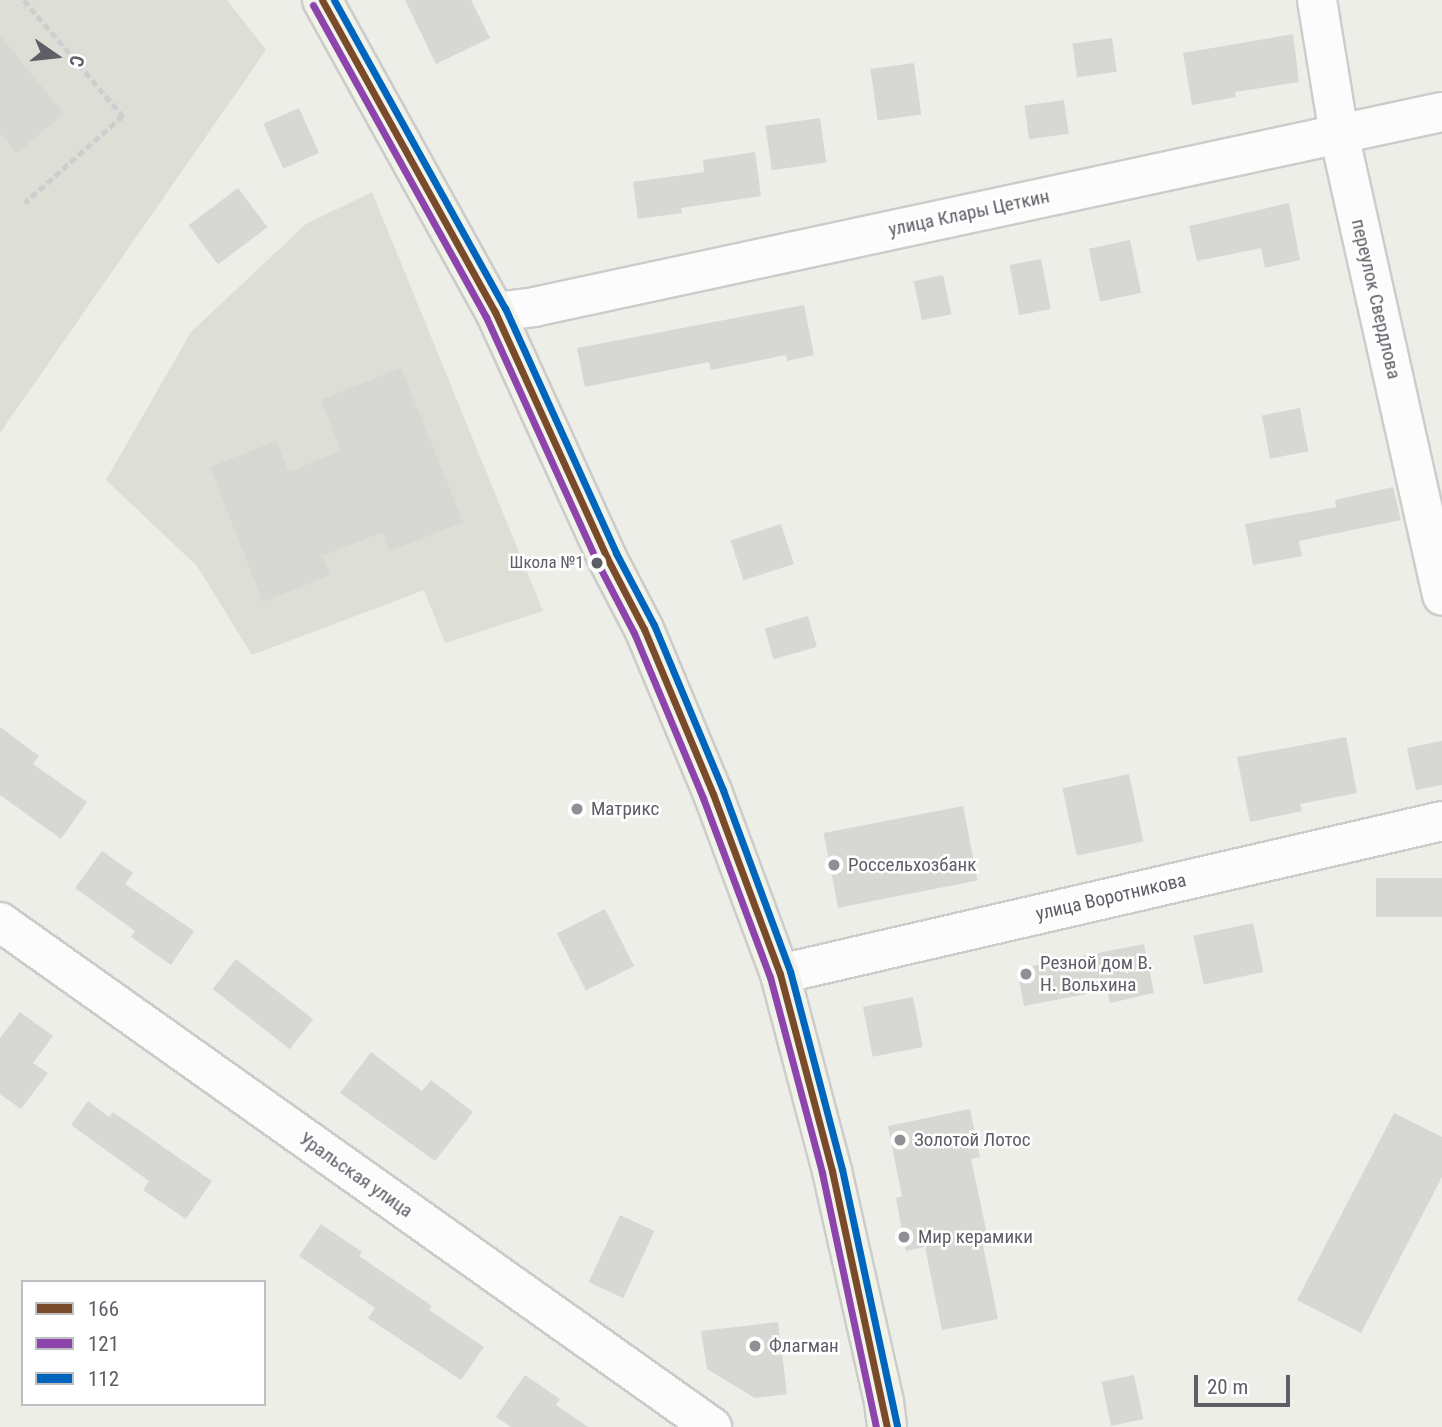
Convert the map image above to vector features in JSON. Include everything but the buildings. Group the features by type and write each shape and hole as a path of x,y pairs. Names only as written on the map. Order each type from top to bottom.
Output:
{"main road":[{"path":"322,0 495,312 607,558 644,629 713,794 780,974 832,1171 884,1402 887,1427"}],"street":[{"name":"переулок Свердлова","path":"1317,0 1339,134 1442,596"},
{"name":"улица Клары Цеткин","path":"495,312 534,307 1442,112"},
{"name":"улица Воротникова","path":"780,974 1442,821"},
{"name":"Уральская улица","path":"0,922 712,1427"}],"path":[{"path":"24,0 123,116 26,203"}],"shaded area":[{"path":"0,0 227,0 266,50 0,433"},
{"path":"372,192 543,611 445,643 424,590 252,655 197,566 106,480 191,332 306,224"}],"transit line":[{"name":"166","path":"322,0 495,312 607,558 644,629 713,794 780,974 832,1171 887,1427"},
{"name":"112","path":"334,0 505,308 616,553 654,625 723,790 790,971 842,1169 897,1426"},
{"name":"121","path":"313,5 486,317 597,562 634,633 703,798 770,977 822,1173 876,1427"}],"place":[{"name":"Школа №1","path":"597,563"},
{"name":"Матрикс","path":"577,809"},
{"name":"Россельхозбанк","path":"834,865"},
{"name":"Резной дом В. Н. Вольхина","path":"1026,974"},
{"name":"Золотой Лотос","path":"900,1140"},
{"name":"Мир керамики","path":"904,1237"},
{"name":"Флагман","path":"755,1346"}]}
